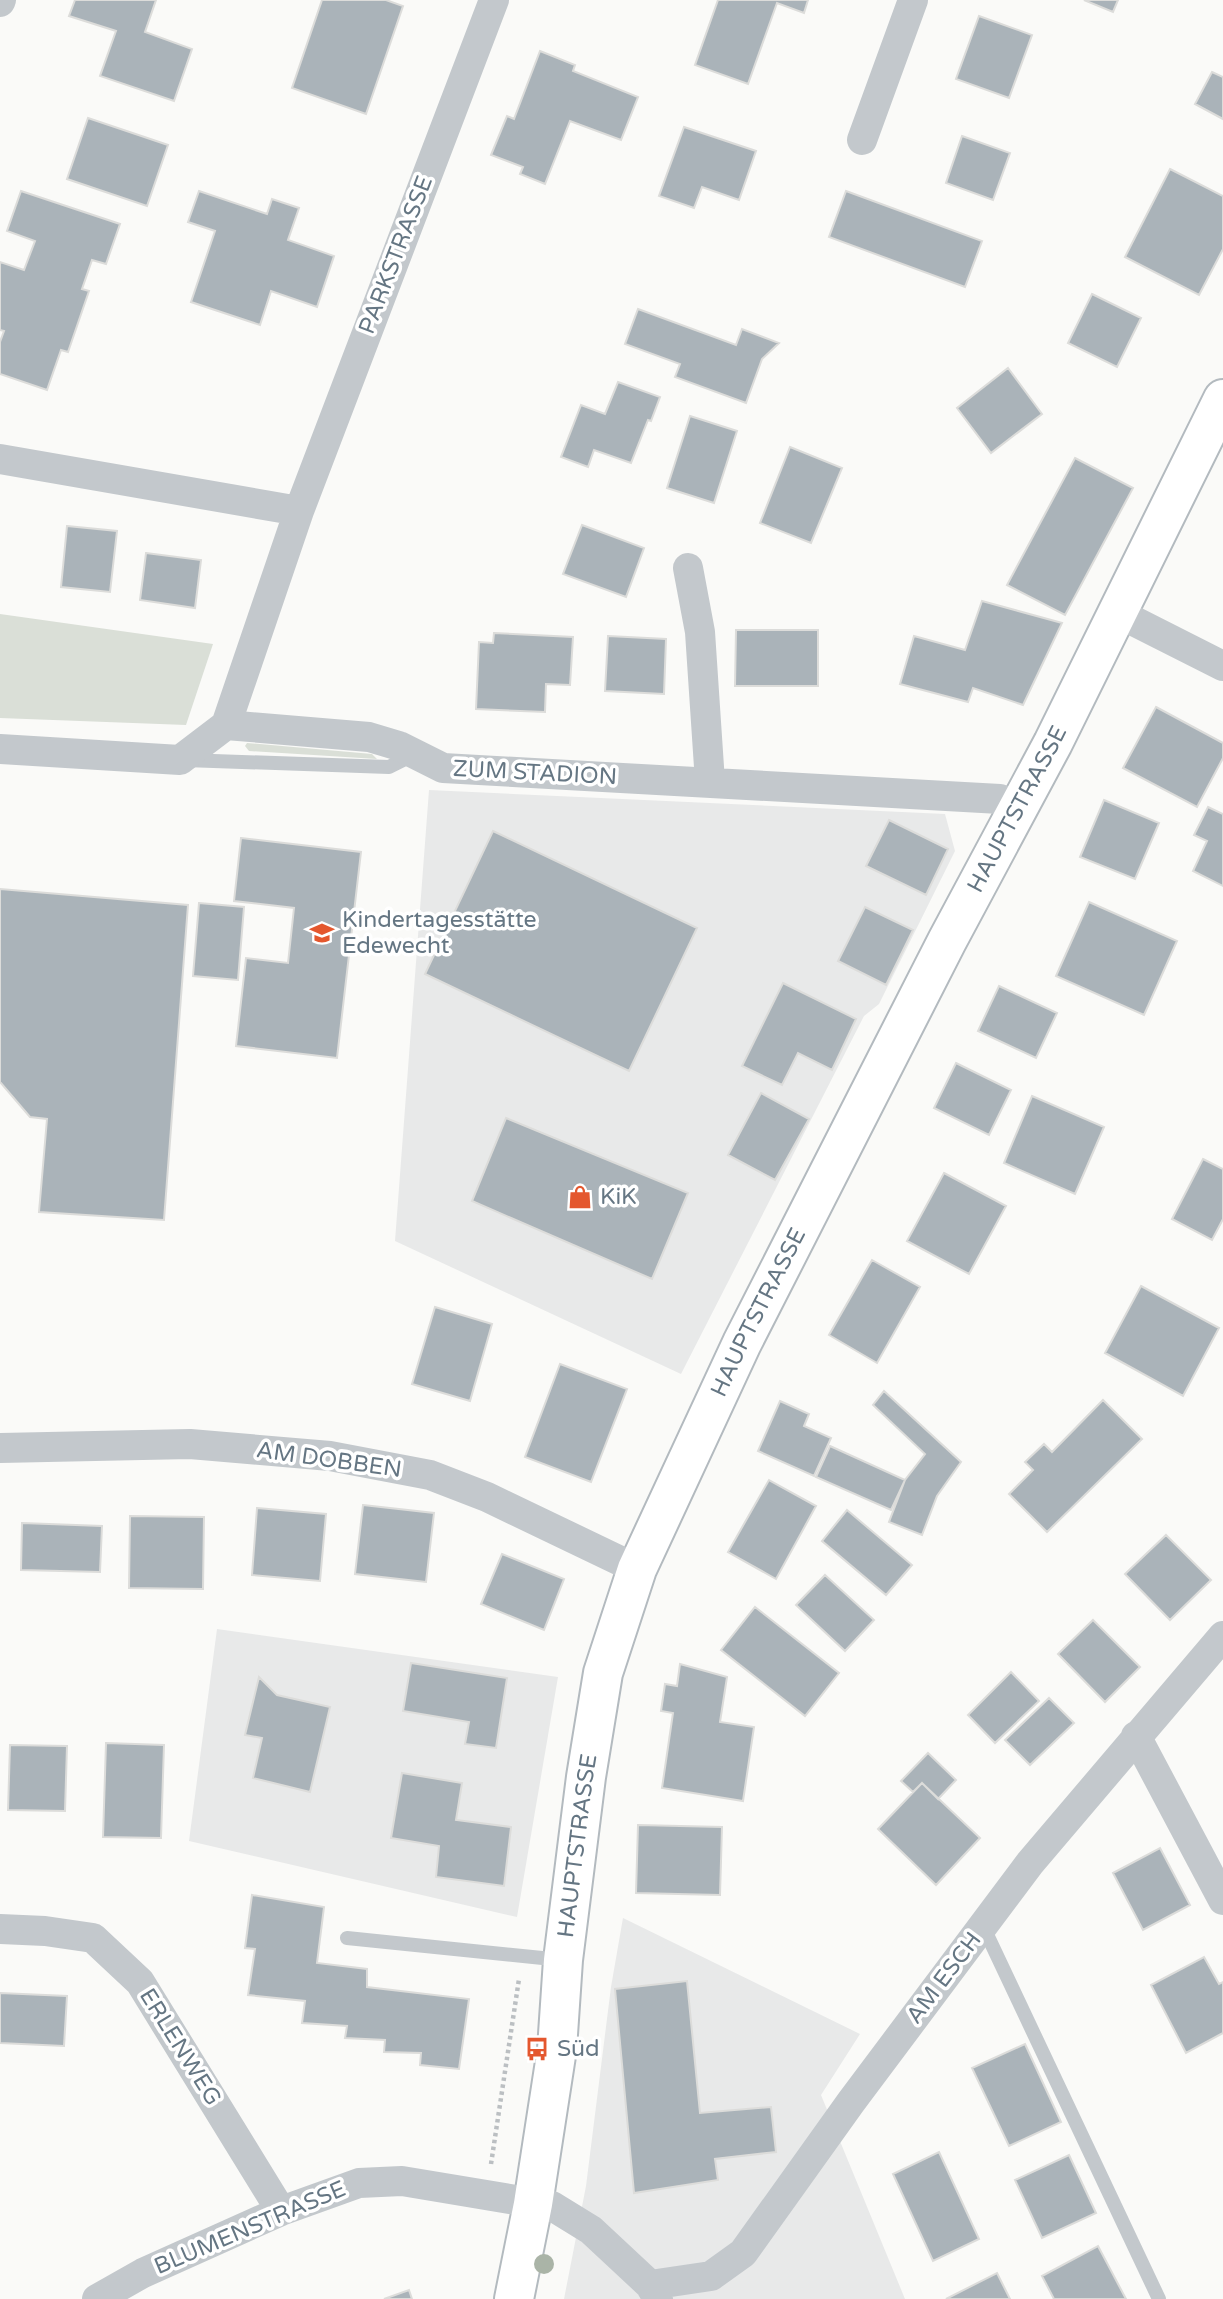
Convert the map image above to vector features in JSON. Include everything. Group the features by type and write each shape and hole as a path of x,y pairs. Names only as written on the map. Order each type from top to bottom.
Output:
{"main road":[{"name":"HAUPTSTRASSE","path":"514,2299 533,2204 557,2049 563,1960 586,1777 603,1673 637,1569 742,1343 1118,613 1223,399"}],"street":[{"name":"PARKSTRASSE","path":"226,726 299,511 494,0"},
{"path":"862,140 913,0"},
{"path":"0,459 299,511"},
{"path":"688,568 699,632 710,782"},
{"path":"1118,613 1223,666"},
{"path":"0,749 180,760 226,726"},
{"name":"ZUM STADION","path":"226,726 369,737 399,746 443,768 1000,799 1018,808"},
{"name":"AM DOBBEN","path":"0,1448 190,1444 330,1456 380,1465 430,1475 487,1496 637,1569"},
{"name":"AM ESCH","path":"654,2292 711,2276 743,2253 850,2102 1030,1863 1223,1636"},
{"path":"1136,1736 1223,1900"},
{"name":"ERLENWEG","path":"0,1929 45,1931 93,1938 140,1982 281,2211"},
{"name":"BLUMENSTRASSE","path":"97,2299 143,2273 281,2211 359,2183 402,2181 552,2206 592,2230 654,2292"}],"lane":[{"path":"180,760 389,767 415,754"},
{"path":"983,1926 1159,2299"},
{"path":"347,1938 563,1960"}],"path":[{"path":"494,2196 491,2162 522,1957"}],"shaded area":[{"path":"0,614 213,644 186,725 0,718"},
{"path":"247,743 372,754 377,759 249,751 245,746"},
{"path":"429,790 945,814 955,851 879,1004 864,1016 681,1374 395,1241"},
{"path":"217,1629 558,1677 517,1917 189,1841"},
{"path":"623,1918 860,2034 821,2095 905,2299 564,2299 586,2186 611,1987"}],"building":[{"path":"75,0 156,0 145,32 192,49 174,101 100,76 116,31 69,16"},
{"path":"322,0 386,0 403,6 366,114 292,88"},
{"path":"718,0 808,0 804,13 777,3 748,84 695,65"},
{"path":"1084,0 1118,0 1113,12"},
{"path":"979,16 1032,35 1009,98 956,79"},
{"path":"540,51 575,65 573,71 638,97 621,140 570,121 545,184 520,174 523,167 491,155 507,116 514,119"},
{"path":"1212,72 1223,77 1223,119 1195,104"},
{"path":"88,118 168,145 147,206 67,179"},
{"path":"684,127 756,151 739,200 702,187 694,208 659,196"},
{"path":"962,136 1010,153 993,200 946,183"},
{"path":"1170,169 1223,196 1223,249 1199,295 1125,257"},
{"path":"21,191 120,224 106,264 92,260 82,289 89,291 68,352 61,350 47,390 0,374 0,342 4,331 0,330 0,262 24,270 35,241 7,231"},
{"path":"199,191 267,214 272,199 299,208 288,240 334,256 317,307 271,291 260,325 191,302 215,231 188,222"},
{"path":"846,191 982,241 965,287 829,237"},
{"path":"1092,294 1141,318 1117,367 1068,343"},
{"path":"638,309 736,345 742,329 779,343 762,359 746,403 675,377 680,364 625,344"},
{"path":"1008,368 1042,414 991,453 957,408"},
{"path":"618,382 660,397 631,463 594,450 588,467 561,457 581,405 605,414"},
{"path":"690,416 737,431 714,503 667,488"},
{"path":"790,447 842,468 811,543 760,523"},
{"path":"1075,458 1133,488 1065,615 1007,585"},
{"path":"582,525 644,548 626,597 563,574"},
{"path":"67,526 117,531 110,592 61,587"},
{"path":"146,553 201,560 195,608 140,600"},
{"path":"982,601 1062,623 1023,705 973,688 968,702 900,684 914,636 965,650"},
{"path":"736,630 818,630 818,686 735,686"},
{"path":"494,633 573,637 570,685 546,684 545,712 476,709 479,642 493,643"},
{"path":"608,636 666,639 664,694 605,691"},
{"path":"1156,707 1223,743 1223,758 1197,807 1123,768"},
{"path":"1104,800 1159,823 1135,879 1080,857"},
{"path":"1208,807 1223,814 1223,886 1193,871 1207,841 1194,835"},
{"path":"889,820 948,849 926,895 866,866"},
{"path":"493,831 697,928 629,1071 425,974"},
{"name":"Kindertagesstätte Edewecht","path":"241,838 361,852 337,1058 236,1046 246,958 288,963 294,908 234,901"},
{"path":"0,889 188,905 164,1220 39,1212 47,1119 30,1117 0,1082"},
{"path":"1089,902 1177,941 1144,1015 1056,976"},
{"path":"199,903 244,907 238,980 193,976"},
{"path":"865,907 913,930 886,985 838,961"},
{"path":"783,983 856,1019 832,1070 798,1053 782,1085 742,1066"},
{"path":"999,986 1057,1013 1036,1058 978,1031"},
{"path":"956,1063 1011,1090 989,1135 934,1108"},
{"path":"761,1093 809,1119 775,1180 728,1155"},
{"path":"1032,1096 1104,1127 1075,1194 1004,1163"},
{"name":"KiK","path":"506,1118 688,1193 652,1279 472,1201"},
{"path":"1203,1159 1223,1169 1223,1219 1212,1240 1172,1219"},
{"path":"944,1173 1006,1206 969,1274 907,1241"},
{"path":"872,1260 920,1287 877,1363 829,1335"},
{"path":"1141,1286 1219,1328 1183,1396 1105,1353"},
{"path":"435,1307 492,1324 470,1401 412,1384"},
{"path":"560,1364 627,1389 591,1482 525,1457"},
{"path":"884,1391 961,1462 937,1496 922,1535 889,1522 905,1480 925,1454 873,1405"},
{"path":"1103,1400 1142,1439 1047,1532 1009,1494 1033,1470 1025,1462 1044,1444 1052,1452"},
{"path":"780,1401 809,1414 804,1426 831,1438 814,1476 758,1451"},
{"path":"830,1446 905,1480 891,1510 816,1477"},
{"path":"769,1480 816,1506 776,1579 728,1552"},
{"path":"363,1505 434,1513 426,1582 355,1574"},
{"path":"257,1508 326,1514 320,1581 252,1575"},
{"path":"847,1510 912,1565 886,1595 822,1541"},
{"path":"130,1516 204,1517 203,1589 129,1588"},
{"path":"22,1523 102,1526 100,1572 21,1570"},
{"path":"1166,1535 1211,1580 1170,1620 1125,1574"},
{"path":"502,1554 564,1579 544,1630 481,1604"},
{"path":"825,1575 874,1620 845,1651 796,1605"},
{"path":"755,1607 839,1673 805,1716 721,1650"},
{"path":"1093,1620 1140,1667 1105,1702 1058,1654"},
{"path":"411,1663 507,1678 496,1748 465,1744 469,1722 403,1711"},
{"path":"680,1664 727,1677 720,1722 754,1727 743,1801 662,1788 673,1713 661,1711 665,1684 677,1686"},
{"path":"1011,1672 1039,1701 995,1743 968,1715"},
{"path":"259,1677 277,1695 330,1707 310,1792 253,1778 262,1738 245,1735"},
{"path":"1049,1698 1074,1723 1030,1765 1005,1740"},
{"path":"106,1743 164,1745 161,1838 103,1837"},
{"path":"10,1745 67,1746 65,1811 8,1810"},
{"path":"928,1753 956,1780 938,1799 922,1783 913,1792 901,1781"},
{"path":"402,1773 462,1783 456,1820 511,1827 504,1886 436,1877 439,1846 391,1838"},
{"path":"922,1783 980,1838 936,1885 878,1829"},
{"path":"638,1825 722,1827 720,1895 636,1893"},
{"path":"1160,1848 1190,1905 1143,1930 1113,1873"},
{"path":"252,1895 324,1907 317,1963 367,1969 367,1987 469,1999 459,2069 420,2065 421,2053 384,2052 385,2040 345,2038 347,2026 302,2023 305,2001 248,1995 255,1949 245,1948"},
{"path":"1204,1957 1219,1984 1223,1982 1223,2033 1186,2053 1151,1985"},
{"path":"687,1981 700,2113 771,2107 776,2152 715,2159 718,2180 634,2193 615,1989"},
{"path":"0,1993 67,1996 64,2046 0,2043"},
{"path":"1025,2044 1061,2122 1009,2146 972,2068"},
{"path":"939,2152 979,2239 933,2261 893,2174"},
{"path":"1069,2155 1096,2213 1042,2238 1015,2180"},
{"path":"1098,2246 1126,2299 1054,2299 1042,2276"},
{"path":"997,2273 1010,2299 946,2299"},
{"path":"409,2290 412,2299 384,2299"}],"place":[{"name":"Kindertagesstätte Edewecht","path":"322,933"},
{"name":"KiK","path":"580,1197"},
{"name":"Süd","path":"537,2049"}]}
